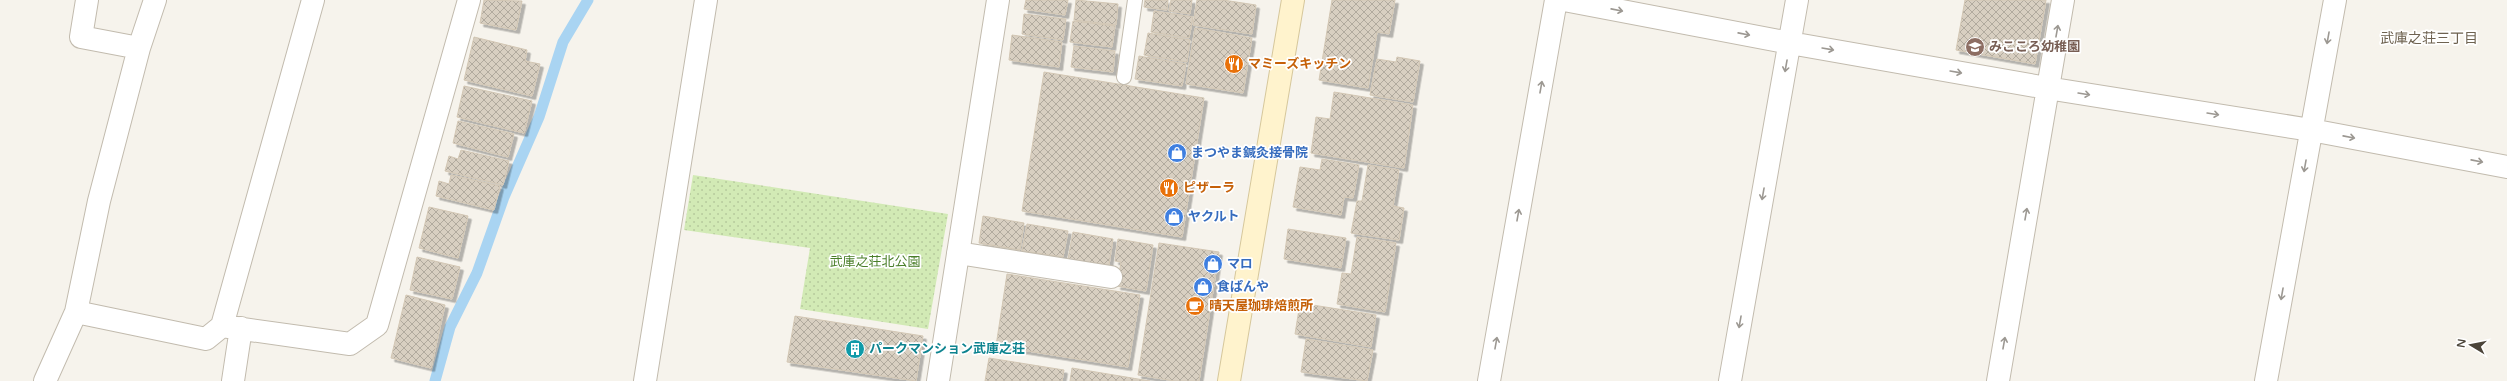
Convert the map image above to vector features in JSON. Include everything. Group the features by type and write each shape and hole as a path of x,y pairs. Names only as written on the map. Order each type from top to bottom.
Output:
{"street":[{"path":"87,0 80,37 139,48"},
{"path":"45,381 76,312 99,201 139,48 155,0"},
{"path":"233,381 232,327 312,0"},
{"path":"76,312 206,339 232,327 350,344 377,325 469,0"},
{"path":"644,381 706,0"},
{"path":"938,381 998,0"},
{"path":"1229,381 1293,0"},
{"path":"1489,381 1556,0"},
{"path":"1564,0 1790,43 2047,88 2311,130 2507,167"},
{"path":"1730,381 1797,0"},
{"path":"1998,381 2063,0"},
{"path":"2266,381 2335,0"},
{"path":"958,252 1111,277"}],"lane":[{"path":"1124,77 1135,0"}],"green space":[{"name":"武庫之荘北公園","path":"693,175 948,214 928,329 800,309 810,248 684,230"}],"building":[{"path":"484,0 522,1 516,30 480,23"},
{"path":"1026,0 1068,0 1065,15 1024,9"},
{"path":"1076,0 1118,4 1116,25 1074,20"},
{"path":"1145,0 1168,0 1167,10 1144,7"},
{"path":"1171,0 1192,0 1190,14 1169,11"},
{"path":"1197,0 1223,0 1256,5 1252,34 1193,25"},
{"path":"1332,0 1395,0 1389,34 1377,32 1368,88 1319,80"},
{"path":"1965,0 2046,0 2035,64 1956,50"},
{"path":"1154,11 1193,17 1189,38 1151,32"},
{"path":"1024,14 1066,19 1063,40 1022,34"},
{"path":"1073,21 1115,26 1112,47 1070,42"},
{"path":"1195,28 1252,38 1243,93 1186,84"},
{"path":"1148,33 1190,40 1187,62 1144,55"},
{"path":"1012,35 1062,42 1059,67 1009,60"},
{"path":"474,37 527,50 525,61 540,64 532,96 464,80"},
{"path":"1074,46 1115,51 1113,72 1071,67"},
{"path":"1139,56 1186,64 1182,86 1135,79"},
{"path":"1397,57 1420,61 1413,102 1370,95 1377,59 1396,62"},
{"path":"1044,72 1204,98 1182,237 1022,211"},
{"path":"464,86 532,101 524,133 457,117"},
{"path":"1334,92 1413,105 1404,168 1311,153 1316,117 1330,119"},
{"path":"458,121 514,134 508,157 453,143"},
{"path":"461,150 509,161 503,185 445,171 449,156 458,159"},
{"path":"1322,159 1359,165 1353,198 1344,197 1341,215 1293,207 1300,167 1320,170"},
{"path":"1368,165 1399,170 1393,206 1404,208 1399,240 1351,233 1357,201 1362,201"},
{"path":"451,175 500,186 494,210 436,196 439,181 449,184"},
{"path":"429,207 468,216 458,258 419,248"},
{"path":"983,216 1024,223 1020,250 979,243"},
{"path":"1027,224 1068,231 1063,257 1022,251"},
{"path":"1288,229 1346,238 1341,268 1284,259"},
{"path":"1073,232 1113,239 1109,265 1068,259"},
{"path":"1357,237 1396,243 1385,312 1337,304 1342,273 1351,274"},
{"path":"1118,239 1153,245 1146,291 1117,286 1121,262 1115,261"},
{"path":"1159,243 1219,252 1199,381 1175,381 1138,375"},
{"path":"417,257 460,267 452,299 410,290"},
{"path":"1007,274 1140,295 1128,367 996,346"},
{"path":"406,295 445,305 431,368 391,358"},
{"path":"1300,303 1376,315 1371,347 1295,334"},
{"name":"パークマンション武庫之荘","path":"795,316 923,336 916,381 787,362"},
{"path":"1306,339 1373,350 1367,381 1301,372"},
{"path":"989,358 1064,370 1062,381 985,381"},
{"path":"1072,368 1150,381 1070,381"}],"waterway":[{"path":"435,381 450,327 477,273 504,197 539,117 563,42 588,0"}],"place":[{"name":"みこころ幼稚園","path":"1975,47"},
{"name":"マミーズキッチン","path":"1234,64"},
{"name":"まつやま鍼灸接骨院","path":"1177,153"},
{"name":"ピザーラ","path":"1169,188"},
{"name":"ヤクルト","path":"1174,217"},
{"name":"マロ","path":"1213,264"},
{"name":"食ぱんや","path":"1203,287"},
{"name":"晴天屋珈琲焙煎所","path":"1195,306"},
{"name":"パークマンション武庫之荘","path":"855,349"}],"district":[{"name":"武庫之荘三丁目","path":"2429,38"}]}
